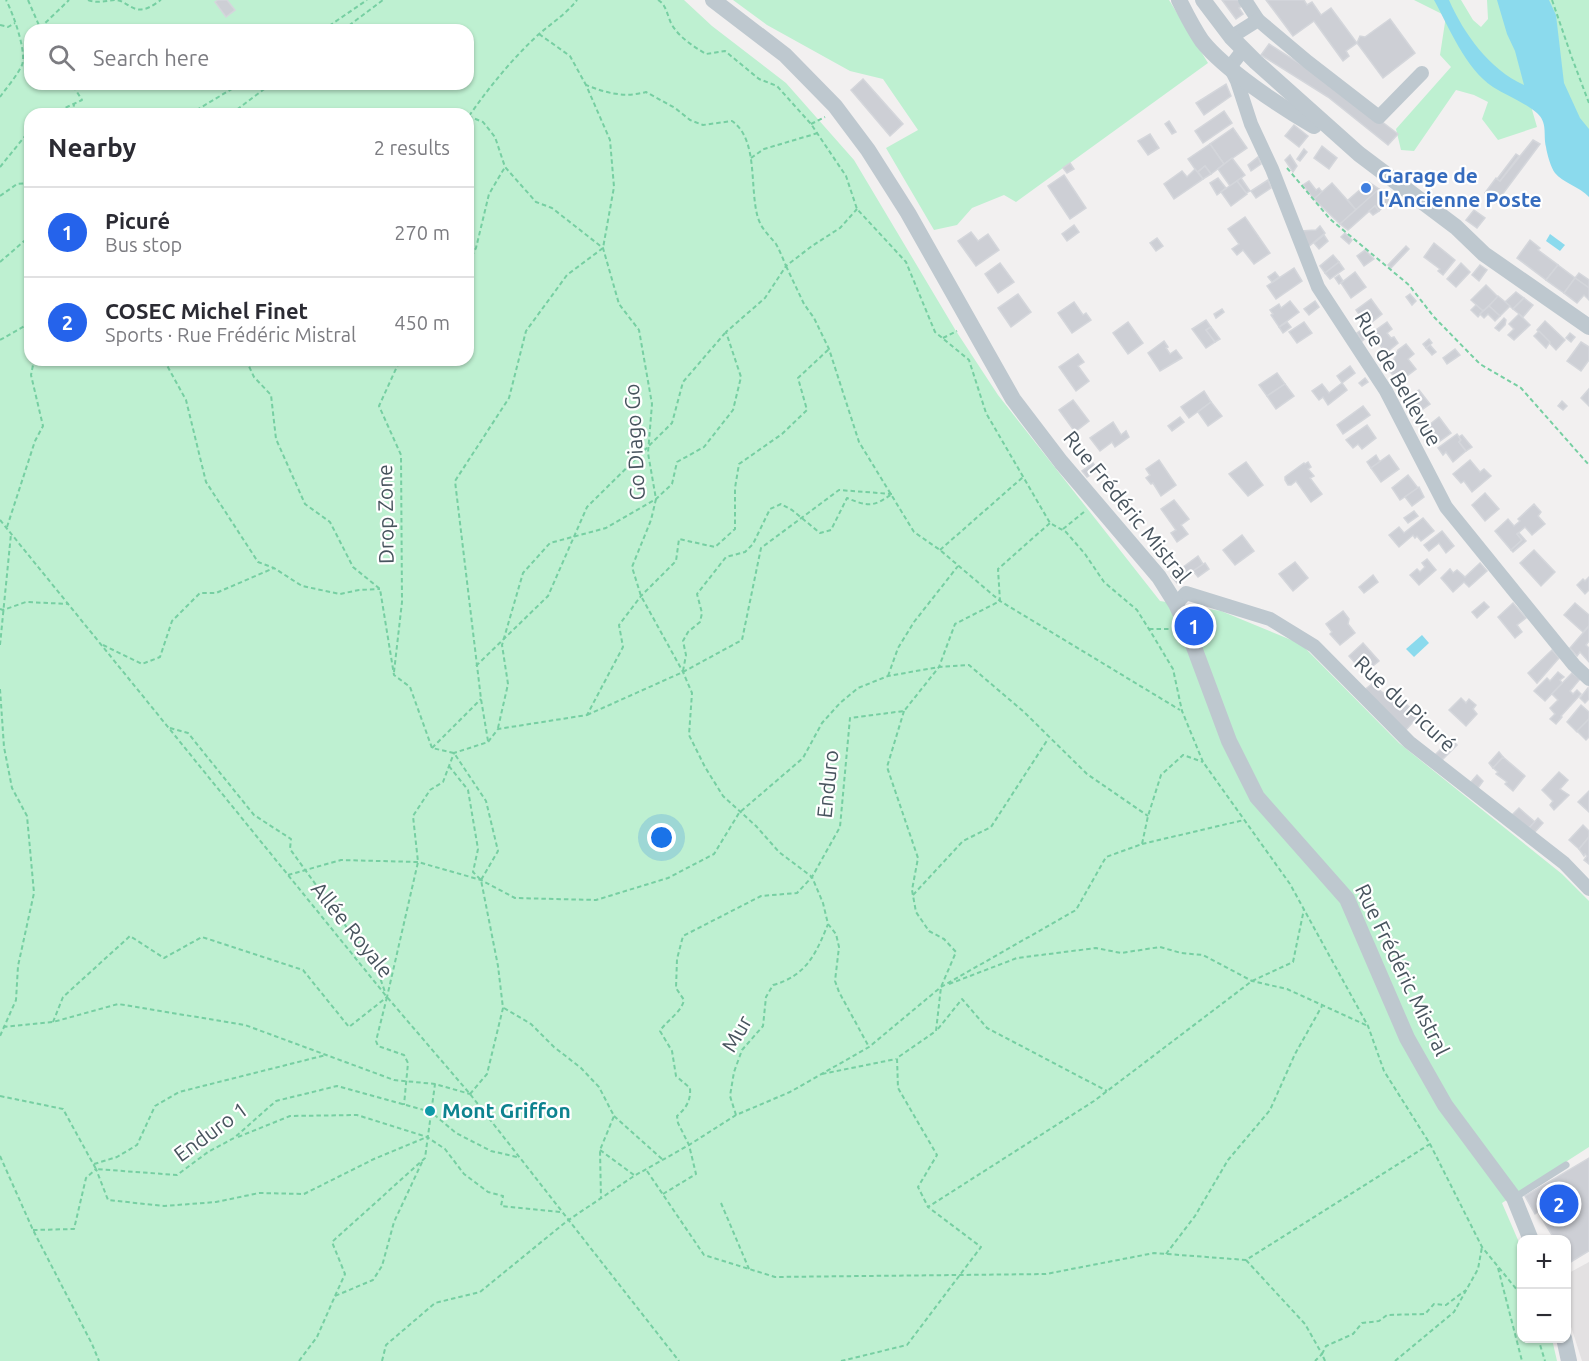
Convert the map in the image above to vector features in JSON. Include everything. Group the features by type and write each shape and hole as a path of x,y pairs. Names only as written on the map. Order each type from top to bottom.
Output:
{"street":[{"name":"Rue Frédéric Mistral","path":"713,0 785,55 835,106 868,150 908,213 1013,399 1061,462 1159,577 1185,623 1229,741 1257,797 1347,899 1407,1038 1445,1105 1514,1198 1529,1235"},
{"path":"1179,0 1203,41 1230,67 1256,88 1359,154"},
{"path":"1203,0 1231,37 1244,50 1284,89 1359,154 1456,227 1484,254 1589,327"},
{"path":"1245,0 1258,20 1379,117 1422,73"},
{"path":"1213,52 1258,20"},
{"path":"1230,67 1244,50"},
{"name":"Rue de Bellevue","path":"1230,67 1238,81 1251,124 1272,169 1318,287 1386,391 1446,507 1574,665 1589,679"},
{"name":"Rue du Picuré","path":"1176,604 1186,593 1203,597 1270,619 1314,646 1409,742 1564,863 1589,889"},
{"path":"1564,1343 1569,1361"}],"lane":[{"path":"1514,1198 1566,1165"}],"path":[{"path":"0,97 21,67 24,58 6,0"},
{"path":"28,0 39,24"},
{"path":"46,24 69,0"},
{"path":"88,0 95,3 115,0 138,9 145,9 161,0"},
{"path":"332,24 367,0"},
{"path":"351,24 383,0"},
{"path":"474,108 498,76 539,34 567,12 577,0"},
{"path":"658,0 663,3 672,25 685,40 706,54 725,51 759,79 777,86 818,133 846,176 857,209 906,262 935,332 969,360 986,413 1050,523 1062,530 1085,554 1104,582 1137,610 1149,628 1173,669 1182,711 1203,762 1290,884 1368,1026 1384,1071 1430,1144 1482,1246 1517,1290"},
{"path":"1552,0 1589,103"},
{"path":"0,25 8,27 15,23"},
{"path":"488,742 455,481 509,398 526,331 567,275 603,248 614,187 610,140 586,85 570,56 539,34"},
{"path":"586,85 610,94 646,92 675,108 690,120 703,125 732,121 742,128 751,158 758,217 765,233 776,244 804,304 814,318 829,349 859,442 914,532 940,550 1000,601 1182,711"},
{"path":"65,108 81,100 75,90"},
{"path":"200,108 230,90"},
{"path":"239,108 263,90"},
{"path":"74,104 74,108"},
{"path":"811,124 825,117"},
{"path":"474,118 483,122 495,137 505,167 536,202 552,208 603,248"},
{"path":"751,158 764,149 818,133"},
{"path":"0,167 24,137"},
{"path":"474,253 489,194 505,167"},
{"path":"1287,168 1330,219 1409,285 1434,317 1480,364 1521,388 1589,465"},
{"path":"0,196 17,184 24,183"},
{"path":"477,666 548,596 587,507 672,423 683,382 726,333 765,298 786,266 840,228 857,209"},
{"path":"1,260 24,241"},
{"name":"Go Diago Go","path":"603,248 619,304 639,330 652,404 648,453 656,499 651,520 632,567 641,596 683,672 692,693 689,735 705,767 723,796 739,813 756,826 779,852 812,877"},
{"path":"0,340 24,326"},
{"path":"432,748 454,753 488,742 498,729 508,684 502,645 523,573 549,543 606,528 656,499 672,484 677,462 704,447 733,410 741,377 726,333"},
{"path":"943,338 950,334"},
{"path":"587,716 622,647 619,626 641,596 676,561 679,539 715,547 735,529 735,488 739,464 782,434 807,411 798,378 829,349"},
{"path":"7,527 35,441 43,426 31,375 33,366"},
{"path":"167,366 186,400 206,482 258,562 274,568 302,586 340,594 380,589"},
{"path":"249,366 254,377 272,395 276,439 305,504 330,522 353,567 380,589 394,675 410,687 432,748"},
{"name":"Drop Zone","path":"394,675 402,602 401,455 380,406 397,366"},
{"path":"940,550 1023,477"},
{"path":"498,729 587,716 683,672 742,640 762,548 839,490 892,494"},
{"path":"683,672 686,655 683,641 688,632 700,622 702,613 697,594 726,557 745,552 753,544 770,509 781,504 820,533 831,530 847,498 865,505 877,504 892,494"},
{"path":"1062,530 1079,516"},
{"name":"Allée Royale","path":"0,520 387,997 470,1094 567,1221 679,1361"},
{"path":"1000,601 999,568 1050,523"},
{"path":"0,645 11,533"},
{"path":"888,676 898,648 914,622 958,566"},
{"path":"102,645 142,664 160,657 172,621 200,593 216,593 274,568"},
{"path":"936,1031 941,987 956,952 945,939 929,932 916,912 913,895 918,858 887,767 904,711 939,667 955,624 1000,601"},
{"path":"2,609 26,602 69,604"},
{"path":"1149,628 1168,629"},
{"path":"288,874 341,860 418,862 481,880 515,898 596,900 668,879 714,854 739,813 803,758 822,723 858,688 888,676 939,667 969,665 1024,711 1087,774 1148,816"},
{"path":"0,689 4,747 12,788 27,816 34,893 18,966 16,1000 0,1036"},
{"path":"432,748 481,699"},
{"name":"Enduro","path":"689,1145 677,1116 688,1103 690,1088 676,1076 672,1051 660,1031 667,1020 682,1009 684,1000 676,988 677,959 683,936 761,896 797,893 812,877 840,827 850,718 904,711"},
{"path":"169,728 188,733 254,815 291,839 290,849 377,969 387,997"},
{"path":"913,895 963,841 991,827 1049,738"},
{"path":"454,753 486,801 498,851 481,880"},
{"path":"404,1105 408,1063 404,1055 378,1046 376,1041 418,862 413,816 430,790 443,782 454,753"},
{"path":"1142,844 1161,775 1184,755 1203,762"},
{"path":"3,1027 53,1022 118,1004 245,1025 394,1080 435,1084 470,1094 487,1074 503,1008 498,966 481,880 472,872 478,849 468,790 449,766"},
{"path":"382,1361 386,1345 435,1303 480,1292 567,1221 634,1176 736,1115 790,1092 869,1047 941,987 1076,909 1106,857 1142,844 1244,820"},
{"path":"812,877 823,903 828,924 836,934 839,947 835,981 869,1047"},
{"path":"928,1208 1107,1091 1252,981 1293,962 1304,909"},
{"name":"Mur","path":"736,1115 730,1096 734,1072 742,1050 763,1026 766,997 773,985 788,981 808,964 819,947 828,924"},
{"path":"53,1022 63,998 130,936 164,958 202,937 303,970 350,1027 387,997"},
{"path":"941,987 1017,958 1096,948 1121,952 1160,947 1181,954 1203,955 1252,981 1287,989 1368,1026"},
{"path":"820,1075 897,1058 936,1031 962,999 987,1028 1107,1091"},
{"path":"1166,1254 1195,1216 1228,1160 1270,1110 1295,1054 1322,1005"},
{"path":"503,1008 531,1024 554,1047 581,1068 599,1087 614,1116 663,1160"},
{"path":"93,1165 117,1157 137,1145 155,1106 179,1092 326,1055"},
{"path":"841,1361 908,1345 981,1247 928,1208 918,1187 937,1155 898,1088 897,1058"},
{"path":"335,1296 373,1280 382,1266 394,1222 424,1158 435,1084"},
{"name":"Enduro 1","path":"96,1169 177,1175 208,1152 234,1138 276,1101 337,1086 431,1112"},
{"path":"0,1096 63,1109 96,1169 108,1200 164,1206 216,1202 259,1193 304,1194 374,1159 428,1137"},
{"path":"431,1112 456,1133 491,1151 518,1157"},
{"path":"234,1138 290,1116 357,1115 428,1137 445,1149 464,1174 488,1192 503,1196 501,1206 560,1212"},
{"path":"601,1199 600,1150 614,1116"},
{"path":"646,1170 704,1255 775,1277 1046,1274 1154,1253 1246,1260 1430,1144"},
{"path":"663,1194 696,1174 689,1145"},
{"path":"600,1150 634,1176"},
{"path":"0,1156 33,1230 99,1361"},
{"path":"299,1361 317,1337 345,1274 332,1242 424,1158"},
{"path":"33,1230 74,1229 86,1179 96,1169"},
{"path":"721,1203 749,1269"},
{"path":"1395,1361 1454,1312 1478,1269 1482,1246"},
{"path":"1246,1260 1305,1324 1325,1361"},
{"path":"1497,1265 1522,1361"},
{"path":"1315,1361 1326,1346 1353,1334 1362,1323 1379,1321 1387,1315 1425,1314 1434,1304 1446,1305 1466,1290"},
{"path":"1540,1343 1545,1361"}],"shaded area":[{"path":"1589,1262 1589,1361 1582,1361 1571,1327 1571,1272"}],"green space":[{"path":"0,0 684,0 712,26 786,83 854,160 956,331 998,395 1160,601 1221,611 1301,644 1399,743 1562,874 1589,901 1589,1147 1502,1203 1517,1238 1517,1343 1553,1343 1557,1361 0,1361"},
{"path":"733,0 1169,0 1208,63 1016,202 1004,195 972,208 957,225 934,230 886,148 918,130 883,79 850,71 767,25"},
{"path":"1414,0 1461,0 1473,20 1481,27 1488,19 1487,0 1514,0 1520,68 1537,127 1498,140 1482,119 1488,102 1456,90 1414,151 1401,150 1396,129 1451,67 1440,55 1446,16"},
{"path":"1545,0 1589,0 1589,136 1564,92"}],"water":[{"path":"1434,0 1449,0 1462,25 1479,49 1500,70 1524,85 1497,0 1549,0 1556,15 1564,83 1580,118 1589,129 1589,197 1555,173 1547,153 1543,121 1527,106 1483,79 1466,59"},
{"path":"1550,234 1565,245 1560,251 1546,241"},
{"path":"1422,635 1429,643 1414,657 1406,649"}],"building":[{"path":"227,0 235,10 226,17 215,2"},
{"path":"1222,0 1238,0 1243,14 1236,19"},
{"path":"1266,0 1304,0 1307,5 1312,2 1321,15 1331,8 1357,43 1346,51 1349,56 1343,61 1314,21 1293,36"},
{"path":"1390,19 1415,53 1383,78 1357,43 1360,36 1365,37"},
{"path":"1269,44 1338,88 1398,134 1388,145 1328,97 1261,55"},
{"path":"863,79 903,124 890,136 851,90"},
{"path":"1226,84 1231,96 1204,115 1196,103"},
{"path":"1224,111 1232,123 1203,143 1195,131"},
{"path":"1169,121 1176,132 1172,134 1165,124"},
{"path":"1294,125 1308,136 1299,147 1285,136"},
{"path":"1233,128 1247,148 1224,164 1210,144"},
{"path":"1150,134 1159,148 1148,155 1138,141"},
{"path":"1533,140 1540,144 1496,203 1485,193 1496,178 1500,181"},
{"path":"1210,144 1224,164 1211,174 1205,166 1197,172 1188,159"},
{"path":"1322,146 1337,158 1329,169 1314,158"},
{"path":"1304,149 1307,152 1300,161 1297,159"},
{"path":"1516,154 1519,156 1500,181 1497,179"},
{"path":"1290,155 1297,166 1293,172 1285,160"},
{"path":"1258,157 1261,164 1251,171 1248,165"},
{"path":"1232,158 1245,175 1230,186 1218,169"},
{"path":"1070,163 1074,169 1067,173 1063,168"},
{"path":"1205,166 1211,174 1203,179 1198,172"},
{"path":"1195,169 1203,179 1174,199 1164,184 1182,171 1187,177"},
{"path":"1064,175 1086,208 1070,219 1048,186"},
{"path":"1218,178 1226,188 1217,195 1210,183"},
{"path":"1241,178 1250,191 1246,193 1237,181"},
{"path":"1268,180 1271,188 1256,198 1251,191"},
{"path":"1237,181 1247,194 1231,206 1221,192"},
{"path":"1309,181 1316,190 1319,188 1322,192 1314,199 1303,185"},
{"path":"1369,182 1379,189 1356,210 1348,200"},
{"path":"1332,183 1356,210 1340,224 1314,199"},
{"path":"1379,189 1392,199 1379,211 1375,206 1348,230 1340,224"},
{"path":"1375,206 1379,211 1373,215 1369,211"},
{"path":"1474,210 1485,218 1477,228 1466,220"},
{"path":"1245,217 1270,253 1254,264 1243,250 1237,255 1232,249 1239,244 1228,229"},
{"path":"1074,225 1079,232 1067,241 1062,234"},
{"path":"1320,226 1325,233 1308,247 1301,231 1316,230"},
{"path":"971,232 978,241 988,234 999,250 976,266 958,241"},
{"path":"1345,233 1352,240 1349,244 1341,237"},
{"path":"1324,235 1328,241 1319,249 1314,243"},
{"path":"1157,238 1163,246 1156,251 1150,243"},
{"path":"1530,240 1540,248 1538,250 1558,265 1546,280 1517,258"},
{"path":"1434,243 1455,260 1443,275 1438,271 1440,269 1424,257"},
{"path":"1406,246 1409,249 1391,268 1388,265"},
{"path":"1365,250 1374,259 1364,266 1357,256"},
{"path":"1333,255 1339,262 1325,273 1320,266"},
{"path":"1339,262 1344,269 1330,279 1325,273"},
{"path":"1000,263 1014,282 998,293 985,274"},
{"path":"1461,263 1470,272 1456,287 1447,279"},
{"path":"1480,265 1487,270 1479,281 1472,275"},
{"path":"1558,265 1575,278 1564,293 1546,280"},
{"path":"1294,268 1302,281 1276,299 1267,286"},
{"path":"1275,272 1279,277 1272,282 1268,277"},
{"path":"1355,272 1366,287 1351,298 1341,283"},
{"path":"1579,273 1589,280 1589,288 1575,278"},
{"path":"1339,275 1343,281 1339,284 1335,278"},
{"path":"1575,278 1589,288 1589,300 1584,295 1577,303 1564,293"},
{"path":"1486,285 1498,297 1483,311 1471,300"},
{"path":"1516,292 1524,298 1513,309 1505,302"},
{"path":"1018,294 1031,312 1011,327 998,308"},
{"path":"1410,294 1416,301 1412,305 1406,297"},
{"path":"1498,296 1510,306 1500,316 1489,306"},
{"path":"1524,298 1533,305 1523,317 1513,309"},
{"path":"1371,299 1382,314 1367,326 1356,310"},
{"path":"1290,301 1299,312 1279,327 1270,310 1279,304 1281,308"},
{"path":"1315,301 1319,307 1309,315 1304,309"},
{"path":"1074,302 1083,315 1086,313 1091,320 1072,333 1058,313"},
{"path":"1476,305 1483,311 1478,317 1471,310"},
{"path":"1489,306 1500,316 1495,321 1488,314 1484,318 1480,314"},
{"path":"1222,309 1224,312 1216,318 1214,314"},
{"path":"1519,314 1530,325 1514,340 1508,335 1514,329 1509,324"},
{"path":"1504,318 1505,325 1499,331 1495,328"},
{"path":"1206,320 1211,327 1206,330 1215,342 1206,348 1192,329"},
{"path":"1545,321 1565,340 1556,350 1537,330"},
{"path":"1128,322 1143,343 1128,354 1113,333"},
{"path":"1287,322 1291,327 1283,333 1279,327"},
{"path":"1304,322 1312,333 1297,343 1289,332"},
{"path":"1387,322 1392,329 1387,333 1398,343 1386,353 1369,335"},
{"path":"1211,327 1220,339 1215,342 1206,330"},
{"path":"1364,328 1369,335 1362,341 1357,333"},
{"path":"1539,331 1550,342 1546,348 1534,336"},
{"path":"1570,333 1575,337 1571,342 1566,338"},
{"path":"1429,339 1432,343 1426,348 1423,344"},
{"path":"1164,341 1170,354 1176,350 1182,358 1160,371 1148,353"},
{"path":"1581,342 1589,347 1589,360 1581,371 1567,361"},
{"path":"1406,344 1414,354 1408,359 1416,369 1399,382 1385,366"},
{"path":"1430,345 1436,352 1432,355 1426,348"},
{"path":"1455,349 1460,355 1447,364 1443,358"},
{"path":"1078,354 1084,362 1078,366 1089,381 1076,391 1059,367"},
{"path":"1350,366 1355,373 1342,383 1337,376"},
{"path":"1277,373 1285,384 1267,396 1259,385"},
{"path":"1365,378 1368,382 1362,386 1359,383"},
{"path":"1342,383 1347,390 1328,405 1323,397 1319,400 1312,391 1322,384 1329,393"},
{"path":"1285,384 1294,396 1276,409 1267,396"},
{"path":"1589,389 1589,406 1581,398"},
{"path":"1419,390 1430,404 1416,414 1406,399"},
{"path":"1204,391 1211,402 1189,418 1181,407"},
{"path":"1073,400 1089,421 1075,432 1059,410"},
{"path":"1562,401 1567,406 1563,410 1558,406"},
{"path":"1211,402 1222,416 1208,426 1198,412"},
{"path":"1363,406 1370,415 1343,434 1337,425"},
{"path":"1180,417 1184,422 1172,431 1168,426"},
{"path":"1439,417 1451,433 1436,444 1424,429"},
{"path":"1113,422 1121,435 1126,431 1129,437 1115,447 1112,442 1100,451 1090,438"},
{"path":"1367,425 1376,438 1362,449 1358,444 1353,448 1346,440"},
{"path":"1457,434 1461,440 1459,442 1466,451 1453,462 1446,452 1443,455 1438,448"},
{"path":"1462,435 1472,447 1466,451 1459,442 1461,440 1459,437"},
{"path":"1376,455 1380,462 1371,468 1367,462"},
{"path":"1389,455 1399,469 1381,482 1371,468"},
{"path":"1159,460 1176,485 1161,496 1153,483 1151,484 1146,478 1150,475 1146,469"},
{"path":"1470,460 1480,472 1484,469 1491,476 1472,492 1464,481 1461,483 1453,474"},
{"path":"1246,462 1263,485 1248,496 1229,474"},
{"path":"1308,462 1311,467 1308,469 1314,476 1310,478 1322,494 1311,502 1296,481 1288,485 1285,480 1285,477"},
{"path":"1093,463 1098,470 1087,477 1082,471"},
{"path":"1408,475 1418,488 1400,500 1392,488"},
{"path":"1419,487 1424,497 1412,506 1405,497"},
{"path":"1485,493 1499,509 1485,521 1472,505"},
{"path":"1174,500 1189,519 1181,525 1188,534 1177,542 1171,533 1176,530 1161,509"},
{"path":"1534,504 1541,512 1538,516 1545,524 1532,535 1525,527 1517,534 1522,540 1511,550 1495,531 1508,519 1514,526"},
{"path":"1414,511 1418,516 1408,523 1404,518"},
{"path":"1423,518 1434,531 1421,541 1413,535 1399,547 1389,535 1399,527 1404,533"},
{"path":"1442,531 1454,546 1446,553 1439,543 1429,551 1424,545"},
{"path":"1519,533 1526,541 1513,552 1511,550 1522,540 1517,534"},
{"path":"1242,535 1254,551 1235,565 1223,550"},
{"path":"1534,550 1555,572 1541,586 1520,563"},
{"path":"1198,556 1203,564 1177,583 1171,576"},
{"path":"1427,559 1436,570 1419,585 1410,575 1417,569 1420,572 1425,567 1422,563"},
{"path":"1295,562 1308,578 1293,591 1279,574"},
{"path":"1205,563 1209,569 1198,577 1193,571"},
{"path":"1480,563 1487,571 1469,587 1464,582 1453,592 1441,578 1450,569 1453,573 1457,570 1465,577"},
{"path":"1373,575 1378,582 1364,593 1359,587"},
{"path":"1589,577 1589,590 1585,594 1577,585"},
{"path":"1484,602 1489,607 1477,618 1472,612"},
{"path":"1513,603 1526,618 1517,625 1522,632 1515,638 1498,617"},
{"path":"1575,603 1589,615 1589,626 1583,632 1564,615"},
{"path":"1343,611 1349,619 1348,624 1355,633 1340,645 1330,634 1332,632 1326,624"},
{"path":"1589,626 1589,641 1586,645 1589,648 1589,662 1580,652 1577,656 1570,648"},
{"path":"1363,643 1379,661 1368,670 1360,661 1356,664 1349,656"},
{"path":"1552,650 1559,658 1537,683 1528,673"},
{"path":"1558,672 1564,677 1560,680 1562,683 1545,701 1534,691 1547,678 1550,681"},
{"path":"1572,673 1580,679 1570,691 1573,694 1577,690 1581,694 1556,724 1550,719 1555,714 1550,708 1558,700 1552,694"},
{"path":"1372,684 1392,700 1395,695 1419,715 1405,731 1363,691"},
{"path":"1588,688 1589,699 1585,703 1580,698"},
{"path":"1461,698 1466,703 1469,699 1476,705 1473,709 1477,714 1466,726 1449,710"},
{"path":"1581,705 1589,712 1589,719 1577,732 1567,722"},
{"path":"1589,719 1589,737 1586,740 1577,731"},
{"path":"1451,739 1457,745 1442,760 1435,755"},
{"path":"1499,752 1503,757 1493,768 1489,763"},
{"path":"1503,757 1525,776 1513,791 1493,768"},
{"path":"1559,772 1568,780 1560,789 1569,795 1554,810 1550,805 1553,801 1542,790"},
{"path":"1477,775 1483,781 1478,788 1470,783"},
{"path":"1589,791 1589,812 1578,802"},
{"path":"1519,808 1535,822 1529,828 1512,815"},
{"path":"1538,818 1543,823 1534,833 1529,828"},
{"path":"1583,825 1589,831 1589,837 1579,849 1569,840"},
{"path":"1589,837 1589,864 1584,860 1587,856 1585,854 1584,856 1579,849"},
{"path":"1589,1158 1589,1251 1571,1262 1571,1235 1552,1235 1538,1212 1535,1214 1525,1196"}],"place":[{"name":"Garage de l'Ancienne Poste","path":"1366,188"},
{"name":"Picuré","path":"1194,626"},
{"name":"Mont Griffon","path":"430,1111"},
{"name":"COSEC Michel Finet","path":"1559,1204"}]}
